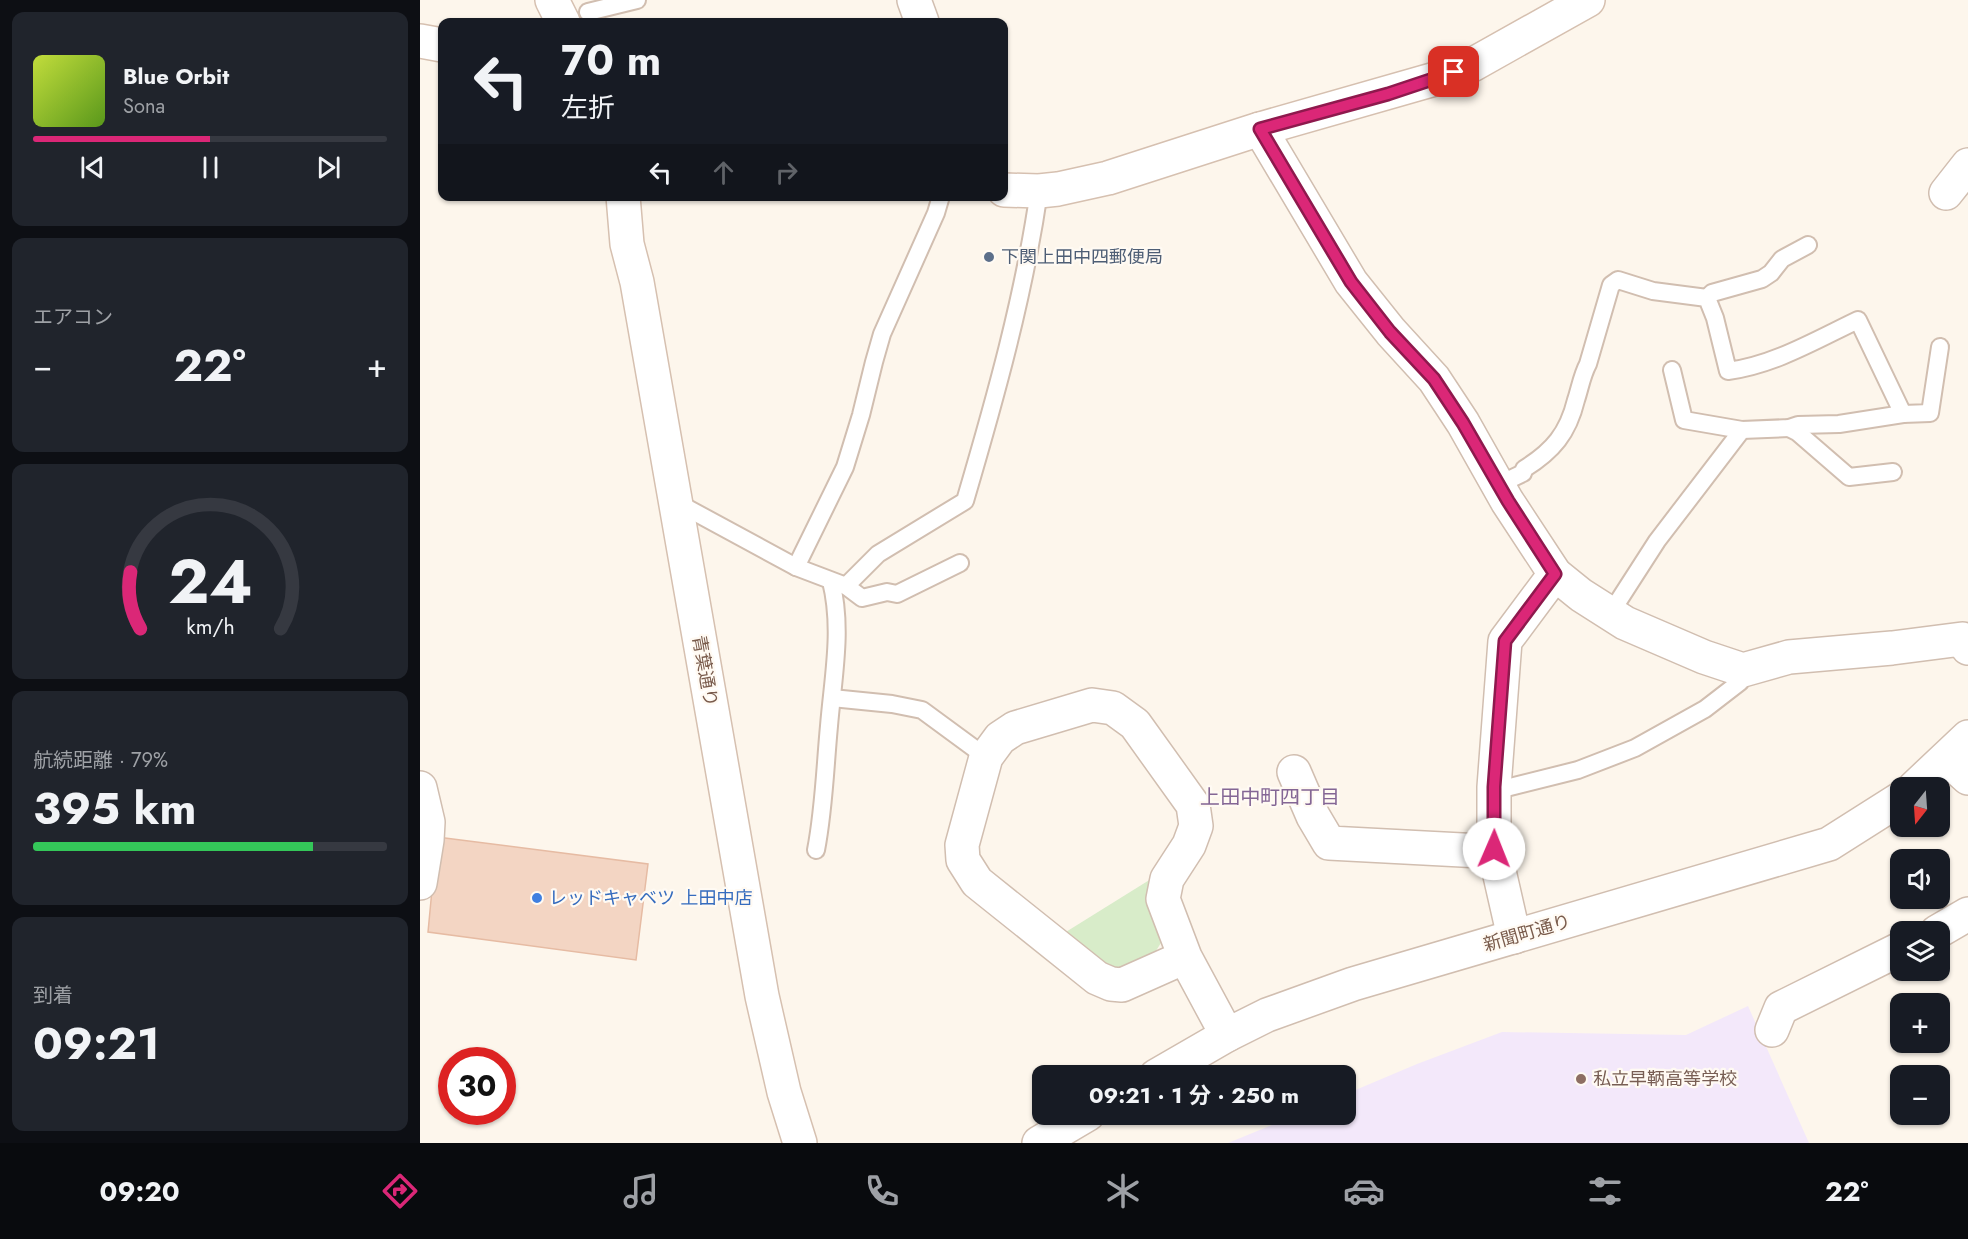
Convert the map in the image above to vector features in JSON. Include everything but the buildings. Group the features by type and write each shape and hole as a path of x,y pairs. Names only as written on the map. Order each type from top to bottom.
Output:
{"street":[{"path":"552,0 575,17"},
{"path":"914,0 921,18"},
{"path":"1008,190 1058,189 1108,178 1260,129 1388,94 1472,65 1588,0"},
{"path":"420,41 438,44"},
{"path":"1260,129 1351,282 1390,332 1434,379 1555,574 1610,614 1704,657 1743,670 1789,657 1962,639 1968,648"},
{"path":"1946,193 1968,165"},
{"name":"青葉通り","path":"623,201 627,244 637,282 762,996 784,1092 800,1143"},
{"path":"1514,937 1494,849 1494,787 1505,641 1555,574"},
{"path":"1185,957 1122,985 1111,984 1097,978 977,882 963,860 962,845 986,757 1000,738 1015,728 1092,705 1113,708 1135,724 1193,805 1196,826 1189,846 1167,879 1163,899 1185,957 1227,1035"},
{"path":"1931,777 1961,758"},
{"path":"1294,772 1313,816 1329,843 1481,851 1494,849"},
{"path":"420,788 428,822 424,836 420,883"},
{"name":"新聞町通り","path":"1175,1065 1267,1015 1353,984 1829,844 1890,805"},
{"path":"1950,924 1968,914"},
{"path":"1772,1030 1780,1008 1890,954"},
{"path":"1039,1143 1069,1125"}],"lane":[{"path":"575,17 638,0"},
{"path":"816,850 837,654 838,583 878,554 965,501 998,387 1032,238 1039,191"},
{"path":"796,567 845,467 882,334 940,201"},
{"path":"1707,298 1712,293 1761,279 1771,273 1782,259 1808,245"},
{"path":"1498,485 1523,473 1524,469 1544,455 1566,431 1571,421 1611,285 1618,280 1653,291 1707,298"},
{"path":"1707,298 1715,318 1728,371 1784,356 1858,320 1903,414"},
{"path":"1672,370 1684,420 1742,430 1839,424 1903,414 1930,413 1940,347"},
{"path":"1789,428 1797,432 1849,477 1893,472"},
{"path":"1610,614 1657,541 1742,430"},
{"path":"676,502 796,567 838,583 862,598 877,594 897,594 960,563"},
{"path":"1494,787 1506,788 1578,770 1635,748 1705,709 1740,682 1743,670"},
{"path":"832,698 892,704 922,710 986,757"}],"shaded area":[{"name":"私立早鞆高等学校","path":"1748,1006 1809,1143 1228,1143 1272,1125 1356,1125 1356,1090 1502,1032 1686,1035"}],"green space":[{"path":"1151,879 1164,938 1154,954 1118,970 1101,964 1061,935"}],"place":[{"name":"下関上田中四郵便局","path":"989,257"},
{"name":"レッドキャベツ 上田中店","path":"537,898"},
{"name":"私立早鞆高等学校","path":"1581,1079"}],"district":[{"name":"上田中町四丁目","path":"1270,797"}],"route":[{"path":"1454,72 1388,94 1260,129 1275,158 1310,211 1351,282 1390,332 1434,379 1555,574 1505,641 1494,787 1494,849"}]}
